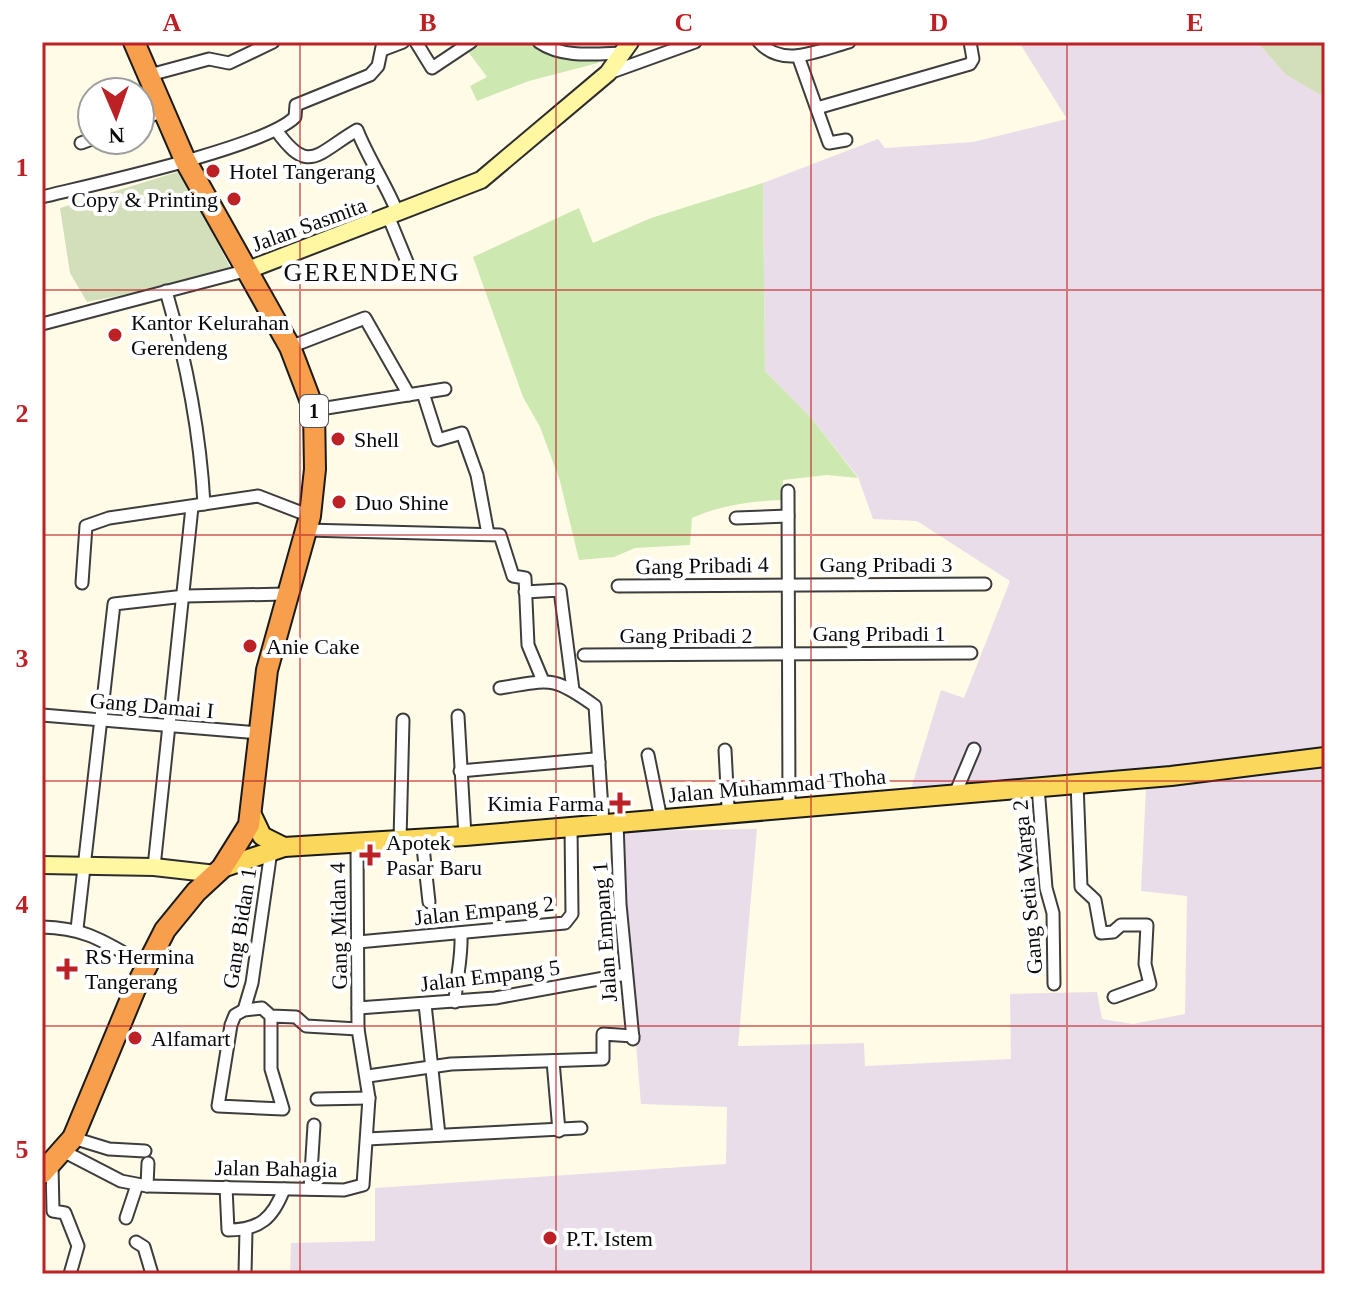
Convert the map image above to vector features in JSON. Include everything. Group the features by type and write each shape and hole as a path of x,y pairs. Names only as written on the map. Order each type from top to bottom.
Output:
{"highway":[{"name":"1","path":"134,42 146,76"},
{"name":"1","path":"58,1157 165,930 219,871 252,815 267,670 308,523 315,469 314,410 290,347 185,160 156,97"}],"main road":[{"name":"Jalan Muhammad Thoha","path":"219,871 277,849 789,809 1273,765 1325,757"},
{"name":"Jalan Muhammad Thoha","path":"1273,765 1285,768 1325,766"},
{"path":"252,815 262,836 277,849"}],"street":[{"path":"146,76 209,59 229,63 273,42"},
{"path":"42,197 185,160 276,130 295,117 296,105 370,75 378,66 382,46 403,42"},
{"path":"416,42 432,68 471,42"},
{"path":"539,42 549,49 618,58 695,42"},
{"path":"759,42 775,55 798,56 849,42"},
{"path":"817,108 970,64 973,59 970,42"},
{"path":"798,56 829,143 846,140"},
{"name":"Jalan Sasmita","path":"42,324 248,270 481,180 618,58"},
{"path":"156,114 163,111"},
{"path":"276,130 293,155 300,158 313,156 357,130 370,163 383,176 412,274 432,270"},
{"path":"154,867 202,458 181,343 166,291"},
{"path":"290,347 365,318 409,395"},
{"path":"314,410 445,389"},
{"path":"423,393 438,440 462,433 477,475 488,534"},
{"path":"788,491 789,809"},
{"path":"82,583 86,526 109,518 258,496 308,523 500,535 513,576 524,577 528,645 543,681"},
{"path":"736,518 788,516"},
{"name":"Gang Pribadi 3","path":"787,583 985,584"},
{"name":"Gang Pribadi 4","path":"618,586 787,583"},
{"path":"525,592 560,590 573,690"},
{"path":"77,929 114,604 185,596 286,594"},
{"name":"Gang Pribadi 1","path":"787,654 971,653"},
{"name":"Gang Pribadi 2","path":"584,655 787,654"},
{"path":"500,688 543,681 564,683 573,690"},
{"name":"Jalan Empang 1","path":"553,1061 603,1059 603,1034 633,1037 610,823 599,762 595,706 573,690"},
{"name":"Gang Damai I","path":"42,715 259,733"},
{"path":"458,716 465,836"},
{"path":"400,840 403,720"},
{"path":"955,794 974,749"},
{"path":"725,750 728,807 737,813"},
{"path":"648,755 661,819"},
{"path":"460,771 594,759 599,762"},
{"path":"1077,783 1081,887 1095,900 1101,933 1113,932 1121,925 1147,925 1145,964 1149,986 1114,997"},
{"name":"Gang Setia Warga 2","path":"1038,787 1046,888 1053,913 1054,984"},
{"name":"Jalan Empang 2","path":"358,942 461,935 565,923 572,914 571,827"},
{"path":"422,838 429,902"},
{"name":"Gang Midan 4","path":"357,844 358,1008"},
{"name":"Gang Bidan 1","path":"271,1016 271,1069 283,1109 218,1106 231,1025 235,1015 244,1010 252,983 277,849"},
{"path":"42,865 219,871"},
{"path":"42,927 77,929 94,934 147,966"},
{"path":"455,1002 456,974 462,966 461,935"},
{"name":"Jalan Empang 5","path":"358,1008 455,1002 526,993 626,974"},
{"path":"425,1004 439,1135"},
{"path":"244,1010 262,1008 271,1016 296,1017 306,1026 358,1029"},
{"name":"Jalan Bahagia","path":"58,1157 121,1181 142,1185 344,1190 363,1185 369,1098 368,1076 361,1060 358,1008"},
{"path":"368,1076 433,1067 553,1061 559,1131"},
{"path":"317,1099 369,1098"},
{"path":"310,1189 314,1125"},
{"path":"367,1139 581,1128"},
{"path":"70,1274 77,1243 65,1213 53,1211 58,1157 109,1149 146,1157 142,1185 126,1218"},
{"path":"226,1187 226,1229 246,1230 275,1212 284,1189"},
{"path":"245,1274 246,1230"},
{"path":"136,1242 144,1247 152,1274"}],"shaded area":[{"path":"1019,42 1257,42 1286,75 1319,94 1325,93 1325,1274 290,1274 291,1243 375,1241 375,1188 726,1164 727,1107 641,1104 618,831 757,829 738,1046 864,1043 865,1066 1011,1059 1010,994 1097,992 1102,1019 1133,1024 1185,1014 1187,896 1141,891 1147,768 911,789 941,690 964,698 1010,581 917,521 873,519 858,477 813,420 765,371 763,183 878,139 885,148 973,142 1067,119"}],"green space":[{"path":"461,42 542,42 549,46 600,52 598,63 529,81 477,101 470,86 487,77"},
{"path":"1257,42 1325,42 1325,93 1319,94 1286,75"},
{"path":"181,171 233,273 87,302 70,273 60,208"},
{"path":"763,183 765,371 813,420 858,478 827,475 783,480 782,500 736,504 692,518 690,545 635,548 614,557 579,560 560,481 540,427 523,397 473,257 579,208 593,243 651,218"}],"place":[{"name":"Hotel Tangerang","path":"213,171"},
{"name":"Copy & Printing","path":"234,199"},
{"name":"Kantor Kelurahan Gerendeng","path":"115,335"},
{"name":"Shell","path":"338,439"},
{"name":"Duo Shine","path":"339,502"},
{"name":"Anie Cake","path":"250,646"},
{"name":"Kimia Farma","path":"620,803"},
{"name":"Apotek Pasar Baru","path":"370,855"},
{"name":"RS Hermina Tangerang","path":"67,969"},
{"name":"Alfamart","path":"135,1038"},
{"name":"P.T. Istem","path":"550,1238"}],"district":[{"name":"GERENDENG","path":"372,272"}]}
